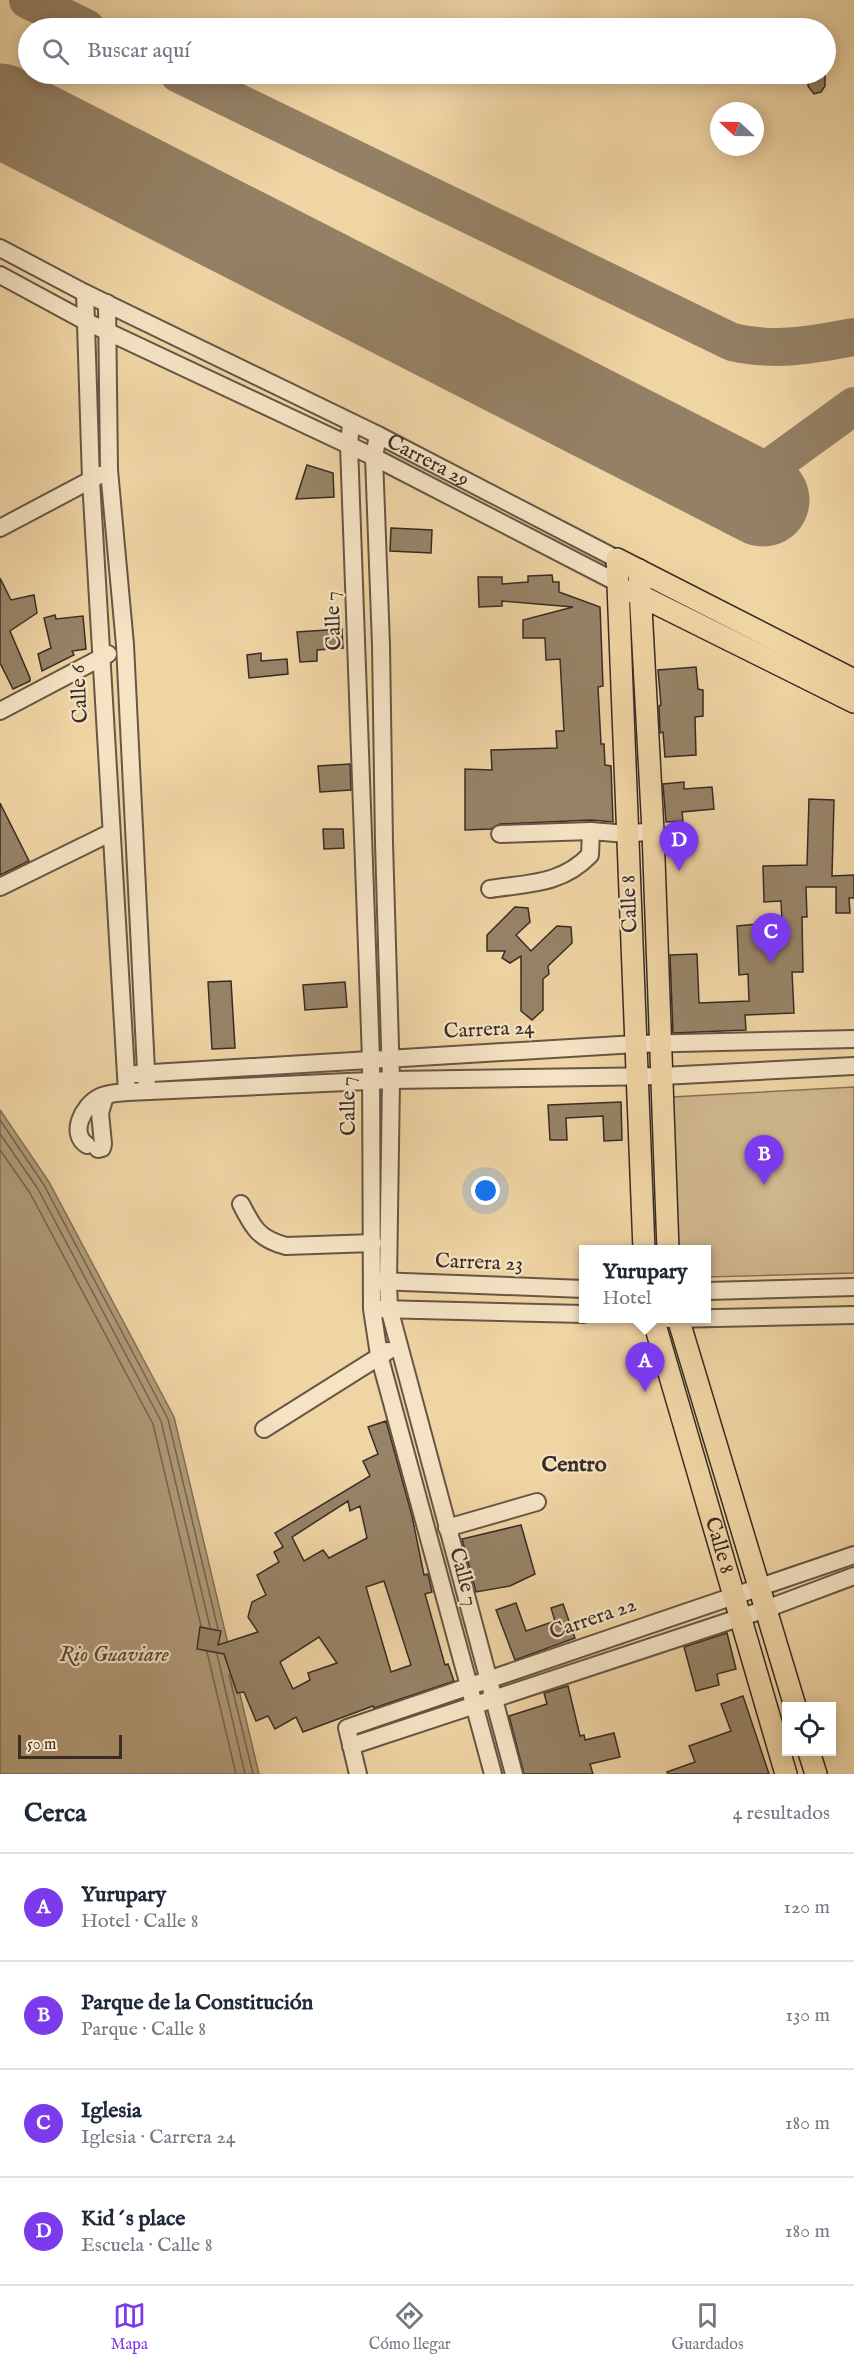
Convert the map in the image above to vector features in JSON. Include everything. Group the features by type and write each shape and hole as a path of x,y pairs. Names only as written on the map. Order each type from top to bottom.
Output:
{"main road":[{"name":"Carrera 29","path":"617,559 854,680"},
{"name":"Calle 8","path":"617,559 644,1245"},
{"name":"Calle 8","path":"639,570 653,831 668,1245"},
{"name":"Carrera 29","path":"618,583 854,702"},
{"name":"Calle 8","path":"654,1323 786,1774"},
{"name":"Calle 8","path":"676,1323 794,1702"},
{"path":"810,1756 816,1774"}],"street":[{"name":"Carrera 29","path":"0,248 85,293 378,435 617,559"},
{"name":"Carrera 29","path":"0,275 85,321 374,457 618,583"},
{"name":"Calle 6","path":"85,293 91,480 126,1083"},
{"path":"107,303 109,470 125,645 147,1090"},
{"name":"Calle 7","path":"351,423 349,445 371,1059 373,1243 380,1281 514,1774"},
{"name":"Calle 7","path":"378,435 374,457 381,645 391,1080 380,1281 372,1309 379,1355 493,1774"},
{"path":"0,528 109,470"},
{"path":"357,644 381,645"},
{"path":"0,711 125,645"},
{"path":"490,889 553,880 566,875 590,855 591,831"},
{"path":"500,834 591,831 627,834 653,831"},
{"path":"0,886 111,833"},
{"path":"364,843 384,843"},
{"name":"Carrera 24","path":"126,1083 145,1073 371,1059 636,1044 854,1039"},
{"path":"105,1095 100,1113 103,1144 102,1148 92,1147 80,1141 78,1134 81,1118 92,1103 105,1095 126,1083 147,1090 371,1080 662,1076 854,1066"},
{"path":"241,1204 252,1225 259,1233 275,1243 286,1246 373,1243"},
{"name":"Carrera 23","path":"380,1281 579,1289"},
{"path":"711,1291 854,1287"},
{"path":"372,1309 579,1314"},
{"path":"711,1318 854,1315"},
{"path":"264,1429 379,1355 398,1346"},
{"path":"447,1528 537,1502"},
{"name":"Carrera 22","path":"854,1555 347,1728 351,1746 766,1609 854,1576"},
{"path":"436,1563 455,1558"},
{"path":"351,1746 358,1774"}],"shaded area":[{"path":"854,1087 854,1273 711,1277 711,1245 675,1245 672,1097"}],"water":[{"name":"Rio Guaviare","path":"0,1110 49,1182 174,1417 259,1774 0,1774"}],"building":[{"path":"808,84 825,84 821,92 814,94"},
{"path":"307,465 333,473 334,497 296,499"},
{"path":"391,528 432,530 431,553 390,551"},
{"path":"552,575 553,582 559,582 559,592 600,607 603,686 598,687 601,744 604,744 605,765 611,766 613,822 591,820 500,824 491,829 465,830 465,769 492,770 491,750 557,748 556,731 564,731 560,659 546,660 545,638 523,638 523,620 573,607 502,601 502,606 479,607 478,577 502,577 502,584 528,582 528,576"},
{"path":"0,578 11,600 34,595 37,613 10,631 30,678 30,681 13,689 0,663"},
{"path":"55,615 56,619 83,616 86,649 72,651 74,655 42,671 38,654 51,648 44,618"},
{"path":"342,629 343,648 317,650 317,661 300,662 297,632"},
{"path":"261,653 261,661 287,659 288,674 249,678 247,655"},
{"path":"696,667 698,689 703,690 703,716 695,717 696,755 665,757 663,732 660,733 659,706 661,705 658,670"},
{"path":"350,764 351,790 320,792 318,766"},
{"path":"684,782 684,789 712,787 714,809 682,812 683,821 666,822 663,784"},
{"path":"809,799 834,800 832,876 854,875 854,898 849,898 850,913 836,913 836,887 806,887 807,917 802,917 803,972 792,972 794,1013 745,1015 746,1030 673,1033 670,955 697,954 699,1003 749,1001 748,974 739,975 737,926 782,922 781,901 764,902 763,866 807,865"},
{"path":"0,803 29,861 0,875"},
{"path":"323,829 343,829 344,848 324,849"},
{"path":"515,907 528,908 530,922 516,935 531,951 557,926 571,927 572,943 548,966 549,974 543,979 543,1010 532,1020 521,1011 521,956 510,963 502,958 505,951 487,951 487,935"},
{"path":"231,981 235,1048 212,1049 208,982"},
{"path":"345,982 347,1007 305,1010 303,985"},
{"path":"621,1102 622,1140 604,1141 603,1116 566,1118 567,1140 550,1140 548,1105"},
{"path":"386,1421 412,1516 424,1575 428,1574 432,1592 425,1594 445,1665 448,1664 454,1681 374,1708 373,1706 303,1732 296,1717 275,1729 268,1716 256,1721 244,1692 237,1693 224,1654 197,1649 200,1627 221,1631 218,1645 258,1632 248,1617 252,1602 266,1595 257,1575 279,1562 274,1552 283,1547 275,1533 370,1476 363,1461 378,1454 368,1427","holes":["348,1501 350,1511 360,1506 367,1538 329,1558 323,1550 304,1561 292,1537","384,1581 411,1665 391,1672 366,1587","319,1637 337,1663 308,1673 310,1680 293,1689 280,1662"]},
{"path":"521,1525 535,1574 510,1586 476,1592 462,1539"},
{"path":"516,1603 526,1631 555,1621 551,1608 563,1604 575,1638 515,1660 496,1610"},
{"path":"727,1633 736,1669 717,1674 719,1685 696,1691 684,1647"},
{"path":"568,1686 580,1736 584,1735 585,1740 614,1733 620,1757 590,1764 593,1774 524,1774 509,1716 547,1704 544,1693"},
{"path":"743,1696 769,1774 668,1774 667,1772 695,1762 689,1746 731,1731 721,1704"}],"taxiway":[{"path":"28,0 65,18"},
{"path":"200,84 732,342 778,347 808,345 854,337"},
{"path":"740,489 854,406"}],"runway":[{"path":"0,110 763,500"}],"place":[{"name":"Kid´s place","path":"679,871"},
{"name":"Iglesia","path":"771,963"},
{"name":"Parque de la Constitución","path":"764,1185"},
{"name":"Yurupary","path":"645,1392"}],"district":[{"name":"Centro","path":"574,1465"}]}
